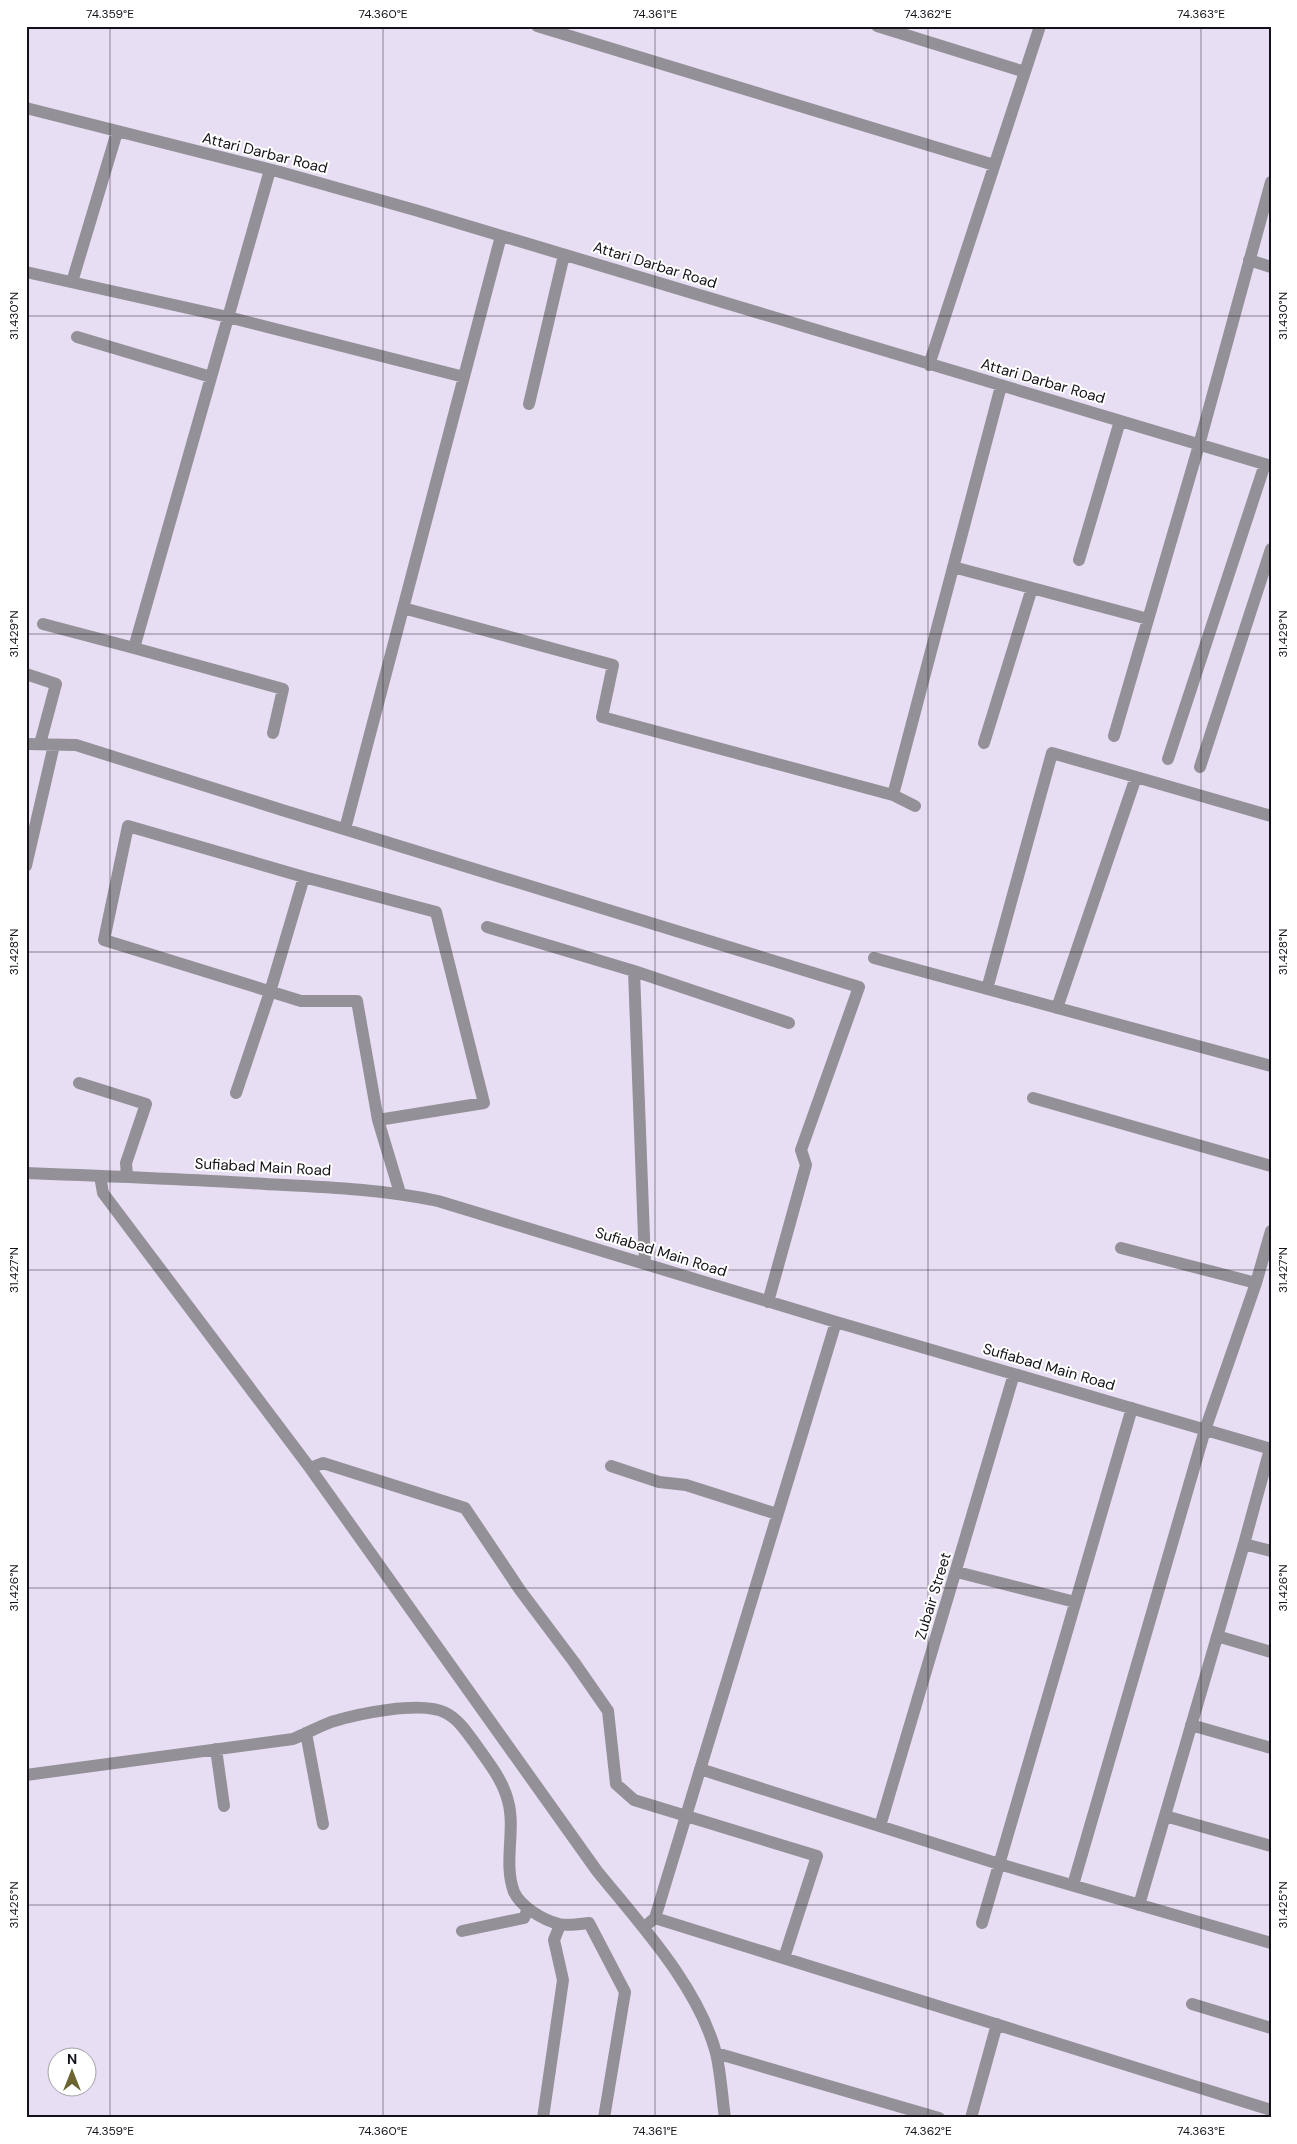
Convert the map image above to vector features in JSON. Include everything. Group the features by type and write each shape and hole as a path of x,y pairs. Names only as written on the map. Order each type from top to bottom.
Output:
{"street":[{"path":"537,26 994,165"},
{"path":"877,26 1025,72"},
{"path":"929,365 1040,26"},
{"name":"Attari Darbar Road","path":"26,108 270,170 416,210 1268,465"},
{"path":"72,282 117,132"},
{"path":"134,648 270,170"},
{"path":"1114,736 1199,445 1270,184"},
{"path":"345,830 501,236"},
{"path":"529,404 564,255"},
{"path":"1249,260 1271,267"},
{"path":"26,272 228,317 464,378"},
{"path":"77,337 211,377"},
{"path":"893,796 1001,386"},
{"path":"1080,560 1120,421"},
{"path":"1168,759 1268,465"},
{"path":"1200,767 1271,549"},
{"path":"953,567 1148,619"},
{"path":"984,743 1032,588"},
{"path":"404,608 613,665 602,717 893,796 915,806"},
{"path":"43,624 283,689 273,733"},
{"path":"26,674 56,684 40,744"},
{"path":"26,744 76,745 345,830 859,987 801,1150 806,1166 768,1302"},
{"path":"26,866 54,745"},
{"path":"987,989 1052,754 1271,816"},
{"path":"1057,1008 1136,777"},
{"path":"378,1120 484,1103 436,912 304,877 128,826 104,940 301,1001 357,1001 378,1120 400,1193"},
{"path":"236,1093 270,992 304,877"},
{"path":"488,927 634,971 789,1023"},
{"path":"874,958 1271,1066"},
{"path":"634,971 645,1264"},
{"path":"79,1084 146,1104 126,1163 127,1176"},
{"path":"1033,1098 1271,1166"},
{"name":"Sufiabad Main Road","path":"26,1173 127,1176 328,1187 400,1193 438,1201 768,1302 1270,1449"},
{"path":"100,1176 103,1193 310,1468 597,1871 644,1929 689,1995 702,2017 716,2053 725,2118"},
{"path":"1073,1886 1205,1430 1256,1283 1271,1231"},
{"path":"1121,1248 1256,1283"},
{"path":"644,1929 655,1918 836,1322"},
{"name":"Zubair Street","path":"880,1826 957,1572 1014,1374"},
{"path":"982,1923 1132,1408"},
{"path":"1139,1905 1270,1449"},
{"path":"310,1468 323,1463 465,1508 520,1590 608,1711 616,1784 634,1800 817,1856 784,1958"},
{"path":"611,1466 659,1482 686,1485 778,1514"},
{"path":"1244,1544 1271,1551"},
{"path":"957,1572 1075,1602"},
{"path":"1217,1636 1271,1652"},
{"path":"26,1775 293,1739 329,1723 349,1717 416,1706 447,1713 464,1728 499,1776 509,1802 511,1826 510,1872 514,1892 528,1909 560,1924 589,1923 625,1992 604,2118"},
{"path":"1191,1725 1271,1748"},
{"path":"306,1733 323,1824"},
{"path":"216,1749 224,1806"},
{"path":"700,1769 999,1864 1271,1943"},
{"path":"1165,1816 1271,1846"},
{"path":"462,1931 524,1918 528,1909"},
{"path":"655,1918 1271,2110"},
{"path":"543,2118 563,1980 554,1940 560,1924"},
{"path":"1192,2004 1271,2028"},
{"path":"971,2118 997,2024"},
{"path":"716,2053 939,2118"}]}
